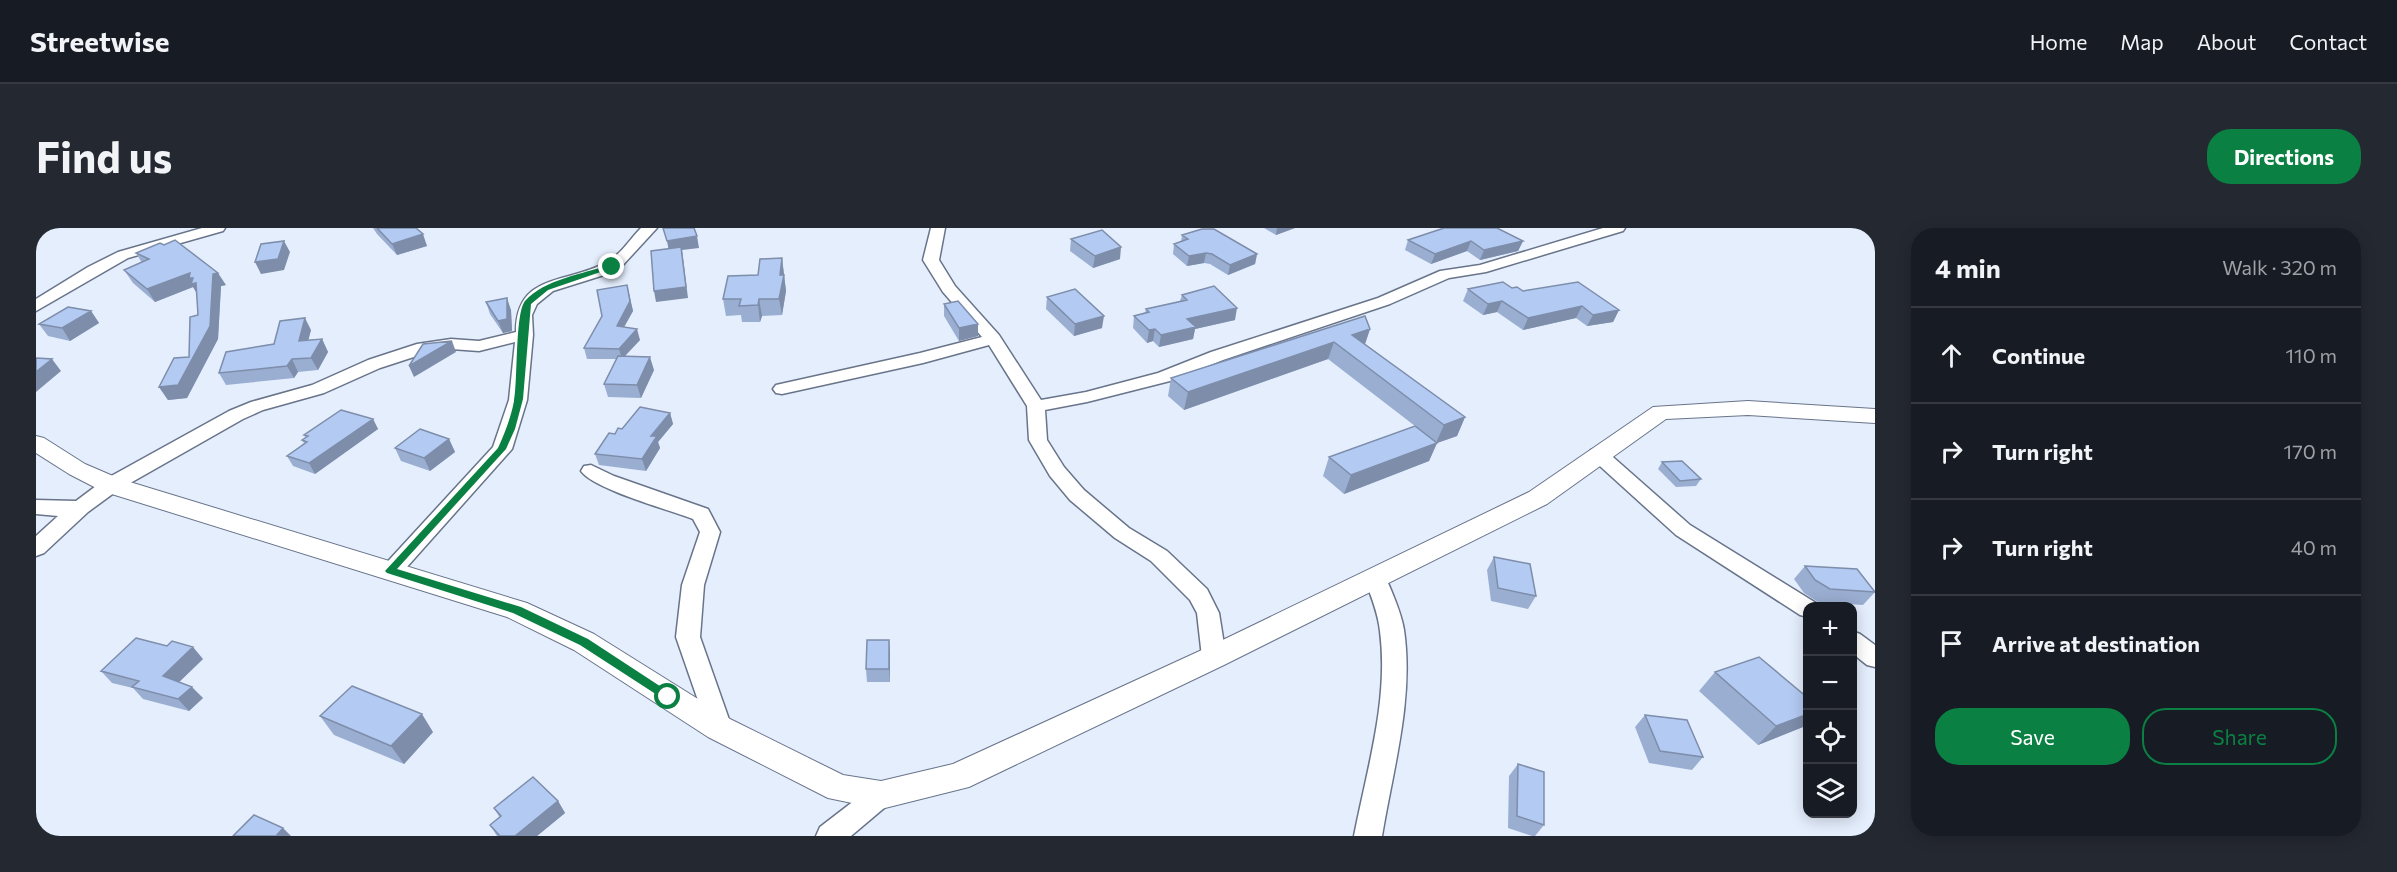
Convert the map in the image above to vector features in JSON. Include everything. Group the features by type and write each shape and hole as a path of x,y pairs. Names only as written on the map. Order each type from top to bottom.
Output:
{"street":[{"path":"36,306 93,270 123,255 218,228"},
{"path":"390,571 502,449 511,429 519,399 527,303 534,295 546,288 612,267 627,255 641,235 650,228"},
{"path":"938,228 931,260 949,289 993,339 1036,406 1038,440 1057,471 1077,495 1122,533 1159,556 1200,595 1208,614 1214,657"},
{"path":"1036,406 1087,398 1164,377 1217,356 1383,302 1445,274 1481,269 1618,228"},
{"path":"36,548 81,507 111,484 217,424 257,406 318,389 374,364 423,348 451,344 479,346 525,335"},
{"path":"782,389 923,358 993,339"},
{"path":"36,443 77,469 111,484 255,531 517,610 584,642 719,728 839,788 881,795 958,777 1214,657 1538,498 1661,412 1748,408 1874,418"},
{"path":"1598,454 1683,530 1803,606"},
{"path":"591,471 607,481 701,514 707,522 710,532 693,585 688,637 719,728"},
{"path":"36,507 58,509 81,507"},
{"path":"1368,836 1394,686 1392,631 1385,601 1375,578"},
{"path":"1857,644 1875,658"},
{"path":"830,836 881,795"}],"building":[{"path":"377,228 416,228 423,234 392,244"},
{"path":"663,228 694,228 697,236 667,241"},
{"path":"1444,228 1497,228 1523,241 1484,250 1471,241 1435,254 1408,240"},
{"path":"1202,229 1214,229 1257,254 1230,265 1212,254 1189,256 1174,244 1188,239 1182,235"},
{"path":"1102,230 1121,247 1095,256 1071,239"},
{"path":"175,240 218,273 213,274 210,326 178,385 159,387 174,358 189,357 190,317 198,315 196,283 191,284 193,278 189,278 190,273 147,289 124,270 149,259 136,253 160,243 164,245"},
{"path":"284,241 278,259 255,262 261,244"},
{"path":"681,247 686,287 654,291 651,251"},
{"path":"782,258 780,275 784,275 779,299 759,299 758,305 739,306 741,299 723,299 728,276 758,275 760,259"},
{"path":"1503,282 1523,291 1578,282 1619,310 1593,315 1582,306 1528,318 1502,301 1488,304 1468,289"},
{"path":"627,285 630,301 617,326 637,329 619,349 584,348 602,316 597,290"},
{"path":"1214,286 1237,308 1187,319 1196,327 1161,335 1155,329 1149,330 1134,316 1149,312 1146,309 1187,300 1182,295"},
{"path":"1075,289 1104,316 1075,324 1047,297"},
{"path":"507,298 507,319 498,321 486,302"},
{"path":"958,301 978,324 959,328 944,304"},
{"path":"68,307 91,311 62,328 39,324"},
{"path":"1365,316 1370,329 1352,335 1465,417 1444,425 1334,342 1188,392 1171,378"},
{"path":"305,318 299,341 322,339 311,358 292,359 287,366 219,373 226,352 274,344 280,321"},
{"path":"452,341 409,366 423,344"},
{"path":"618,356 650,357 637,385 604,384"},
{"path":"36,358 52,359 36,372"},
{"path":"640,407 670,413 651,436 657,436 642,459 595,454 609,433 615,434 618,428 622,429"},
{"path":"341,410 373,419 309,463 287,456 307,442 302,440 308,436 304,435"},
{"path":"1415,426 1437,443 1351,475 1329,457"},
{"path":"420,429 449,439 424,458 395,448"},
{"path":"1682,461 1701,479 1680,481 1662,462"},
{"path":"1494,557 1530,564 1536,596 1498,588"},
{"path":"1805,566 1857,569 1875,592 1830,589 1815,580"},
{"path":"136,638 167,646 172,641 193,647 163,676 192,687 178,699 132,687 139,681 101,671"},
{"path":"867,640 889,640 889,669 866,669"},
{"path":"1759,657 1803,694 1803,716 1776,726 1715,672"},
{"path":"352,686 422,714 391,746 320,716"},
{"path":"1645,715 1687,720 1703,757 1660,751"},
{"path":"1518,764 1544,772 1544,825 1517,816"},
{"path":"533,777 558,801 515,836 500,836 490,825 501,816 494,808"},
{"path":"254,815 283,828 277,835 280,836 233,836"}],"route":[{"path":"612,267 546,288 534,295 527,303 524,315 525,335 519,399 511,429 502,449 390,571 517,610 584,642 668,697"}]}
